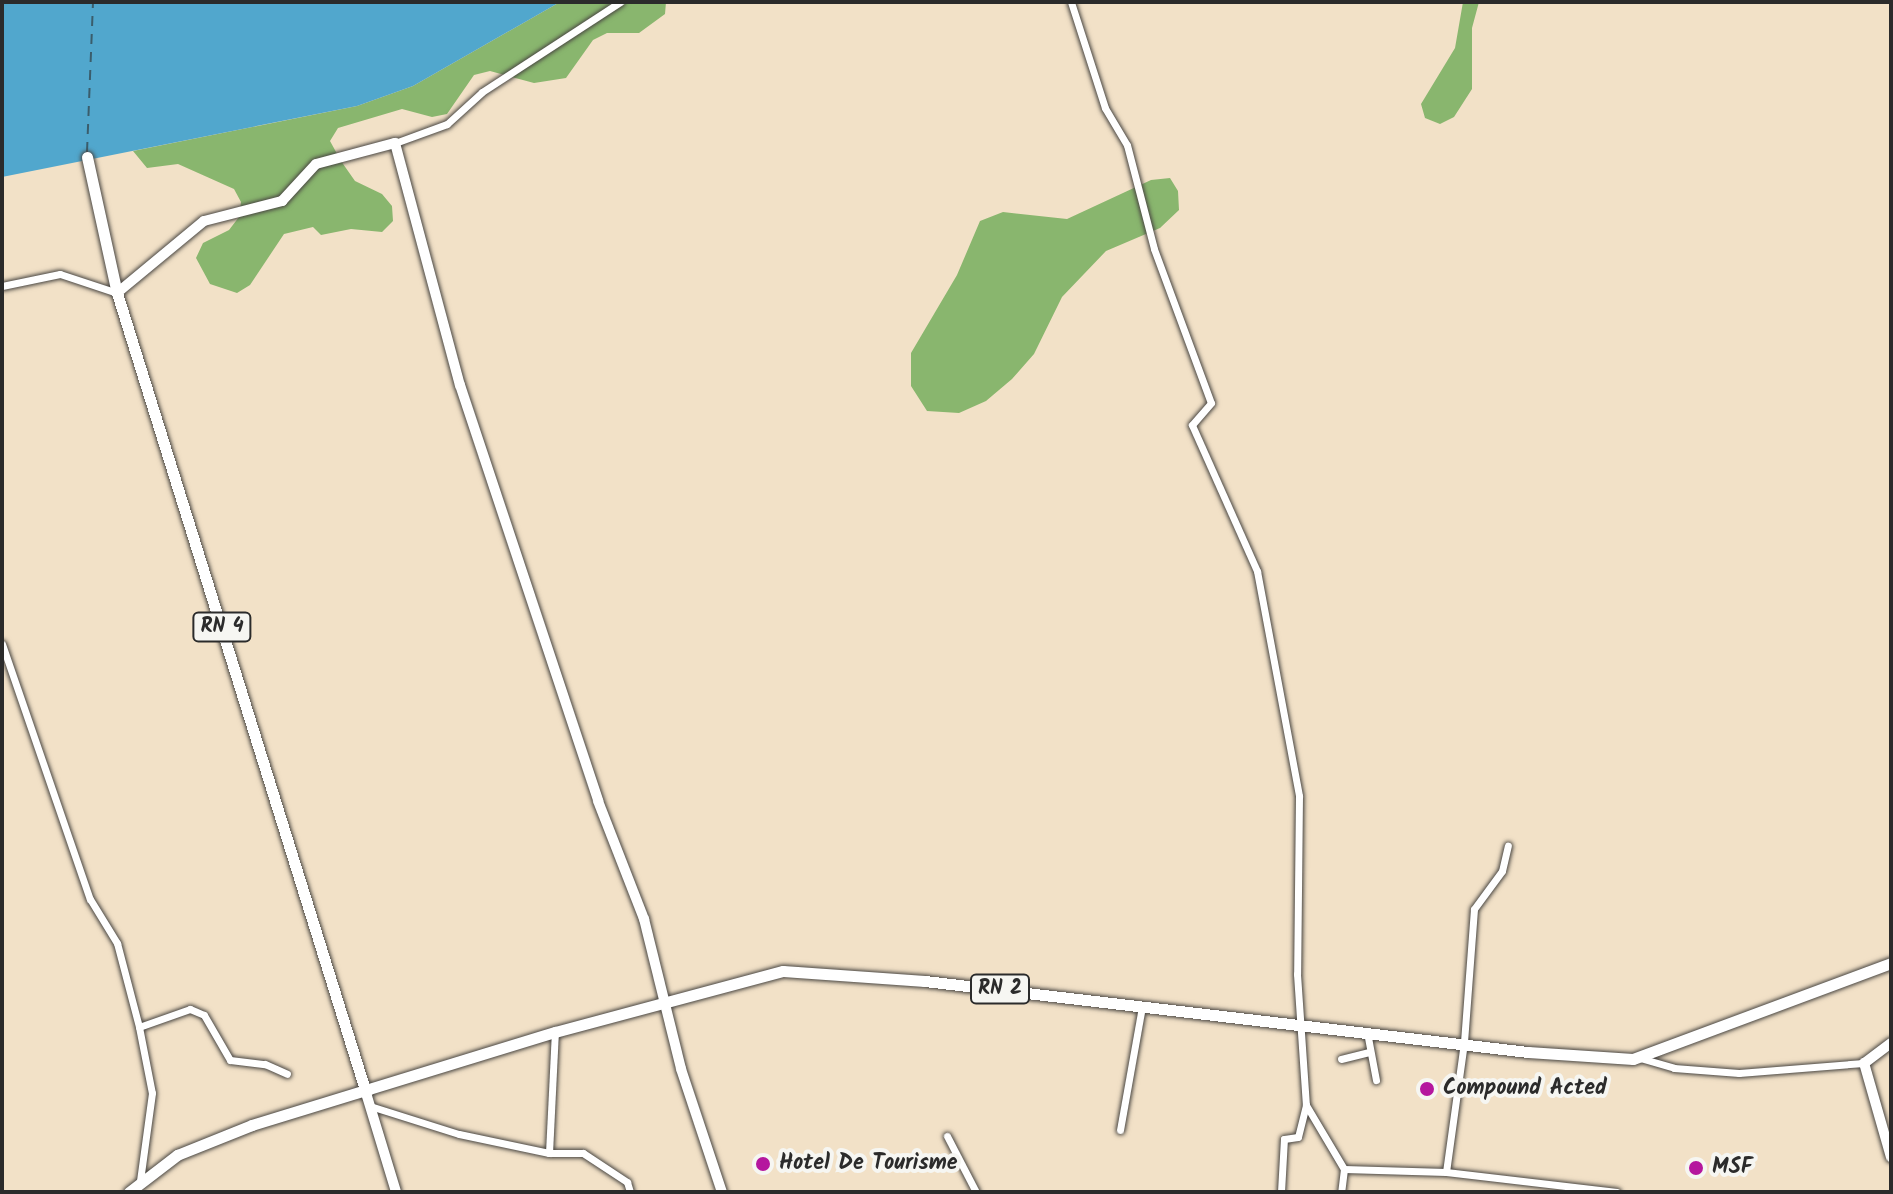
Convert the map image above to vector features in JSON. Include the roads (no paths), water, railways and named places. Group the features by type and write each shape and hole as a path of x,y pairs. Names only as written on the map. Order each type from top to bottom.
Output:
{"main road":[{"name":"RN 4","path":"87,157 117,293 366,1093"},
{"name":"RN 2","path":"129,1192 177,1155 252,1125 366,1093 555,1032 783,971 1142,1006 1528,1052 1640,1058 1891,963"}],"street":[{"path":"2,286 60,274 117,293 204,221 282,201 316,164 395,143 447,124 482,92 620,2"},
{"path":"1071,2 1105,108 1127,145 1154,249 1211,403 1192,425 1257,571 1299,796 1299,1026 1306,1105 1298,1137 1284,1139 1281,1192"},
{"path":"395,143 460,385 598,801 644,919 664,1005 722,1192"},
{"path":"2,644 90,899 117,943 139,1027 152,1093 140,1181"},
{"path":"1446,1172 1464,1042 1474,909 1502,871 1508,846"},
{"path":"1120,1130 1142,1006"},
{"path":"139,1027 190,1009 204,1015 230,1060 265,1064 287,1074"},
{"path":"549,1153 555,1032"},
{"path":"1367,1032 1376,1080"},
{"path":"1640,1058 1674,1068 1739,1073 1864,1063 1891,1043"},
{"path":"1341,1059 1370,1052"},
{"path":"1864,1063 1891,1157"},
{"path":"366,1093 396,1192"},
{"path":"1306,1105 1344,1169 1341,1192"},
{"path":"370,1106 459,1134 549,1153 583,1153 627,1182 630,1192"},
{"path":"947,1136 976,1192"},
{"path":"1344,1169 1446,1172 1617,1192"}],"water":[{"path":"2,2 560,2 413,86 357,106 2,177"}],"place":[{"name":"Compound Acted","path":"1427,1089"},
{"name":"Hotel De Tourisme","path":"763,1164"},
{"name":"MSF","path":"1696,1168"}]}
